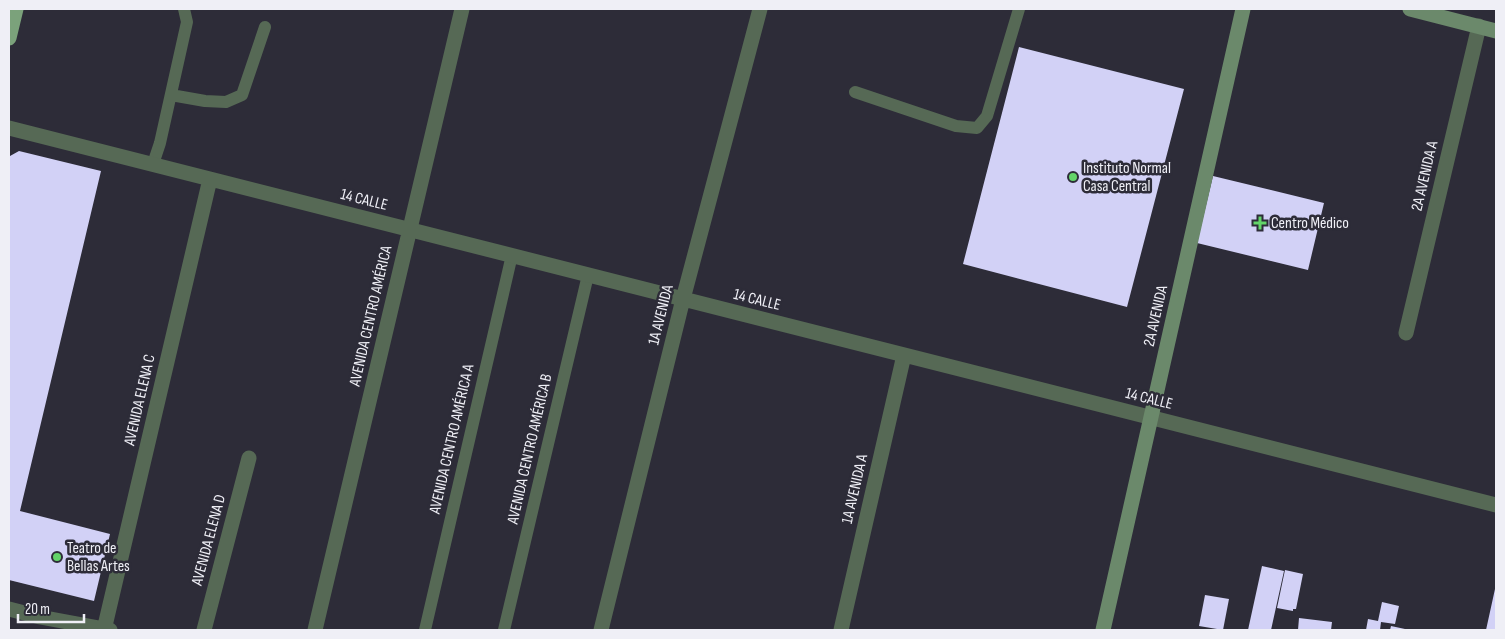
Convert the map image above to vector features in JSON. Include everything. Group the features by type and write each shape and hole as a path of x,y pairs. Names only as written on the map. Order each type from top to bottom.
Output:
{"main road":[{"path":"9,38 16,9"}],"street":[{"name":"AVENIDA CENTRO AMÉRICA","path":"314,630 462,9"},
{"name":"1A AVENIDA","path":"602,630 683,299 760,9"},
{"name":"2A AVENIDA","path":"1102,630 1243,9"},
{"path":"1410,9 1496,31"},
{"name":"2A AVENIDA A","path":"1406,333 1479,26"},
{"name":"14 CALLE","path":"9,128 1496,505"},
{"name":"AVENIDA ELENA C","path":"106,630 210,178"},
{"name":"1A AVENIDA A","path":"841,630 904,355"},
{"name":"AVENIDA ELENA D","path":"204,630 249,458"},
{"path":"9,609 38,624 106,630"}],"lane":[{"path":"153,164 160,143 187,22 184,9"},
{"path":"856,92 956,126 977,128 987,116 1019,9"},
{"path":"171,96 226,102 242,95 265,27"},
{"name":"AVENIDA CENTRO AMÉRICA A","path":"424,630 512,255"},
{"name":"AVENIDA CENTRO AMÉRICA B","path":"504,630 588,275"}],"building":[{"name":"Instituto Normal Casa Central","path":"1019,47 1184,89 1127,307 963,264"},
{"path":"19,151 101,171 20,511 110,534 94,601 9,580 9,162 10,156"},
{"name":"Centro Médico","path":"1213,176 1324,203 1308,270 1197,243"},
{"path":"1262,566 1284,571 1271,630 1248,630"},
{"path":"1285,570 1303,574 1296,609 1293,609 1293,611 1277,608"},
{"path":"1495,589 1496,630 1486,630"},
{"path":"1205,595 1229,599 1223,630 1199,626"},
{"path":"1382,602 1399,606 1395,624 1381,622 1380,630 1366,630 1368,619 1378,621"},
{"path":"1299,618 1332,622 1331,630 1298,630"},
{"path":"1391,626 1405,629 1390,630"}],"place":[{"name":"Instituto Normal Casa Central","path":"1073,177"},
{"name":"Centro Médico","path":"1260,223"},
{"name":"Teatro de Bellas Artes","path":"57,557"}]}
